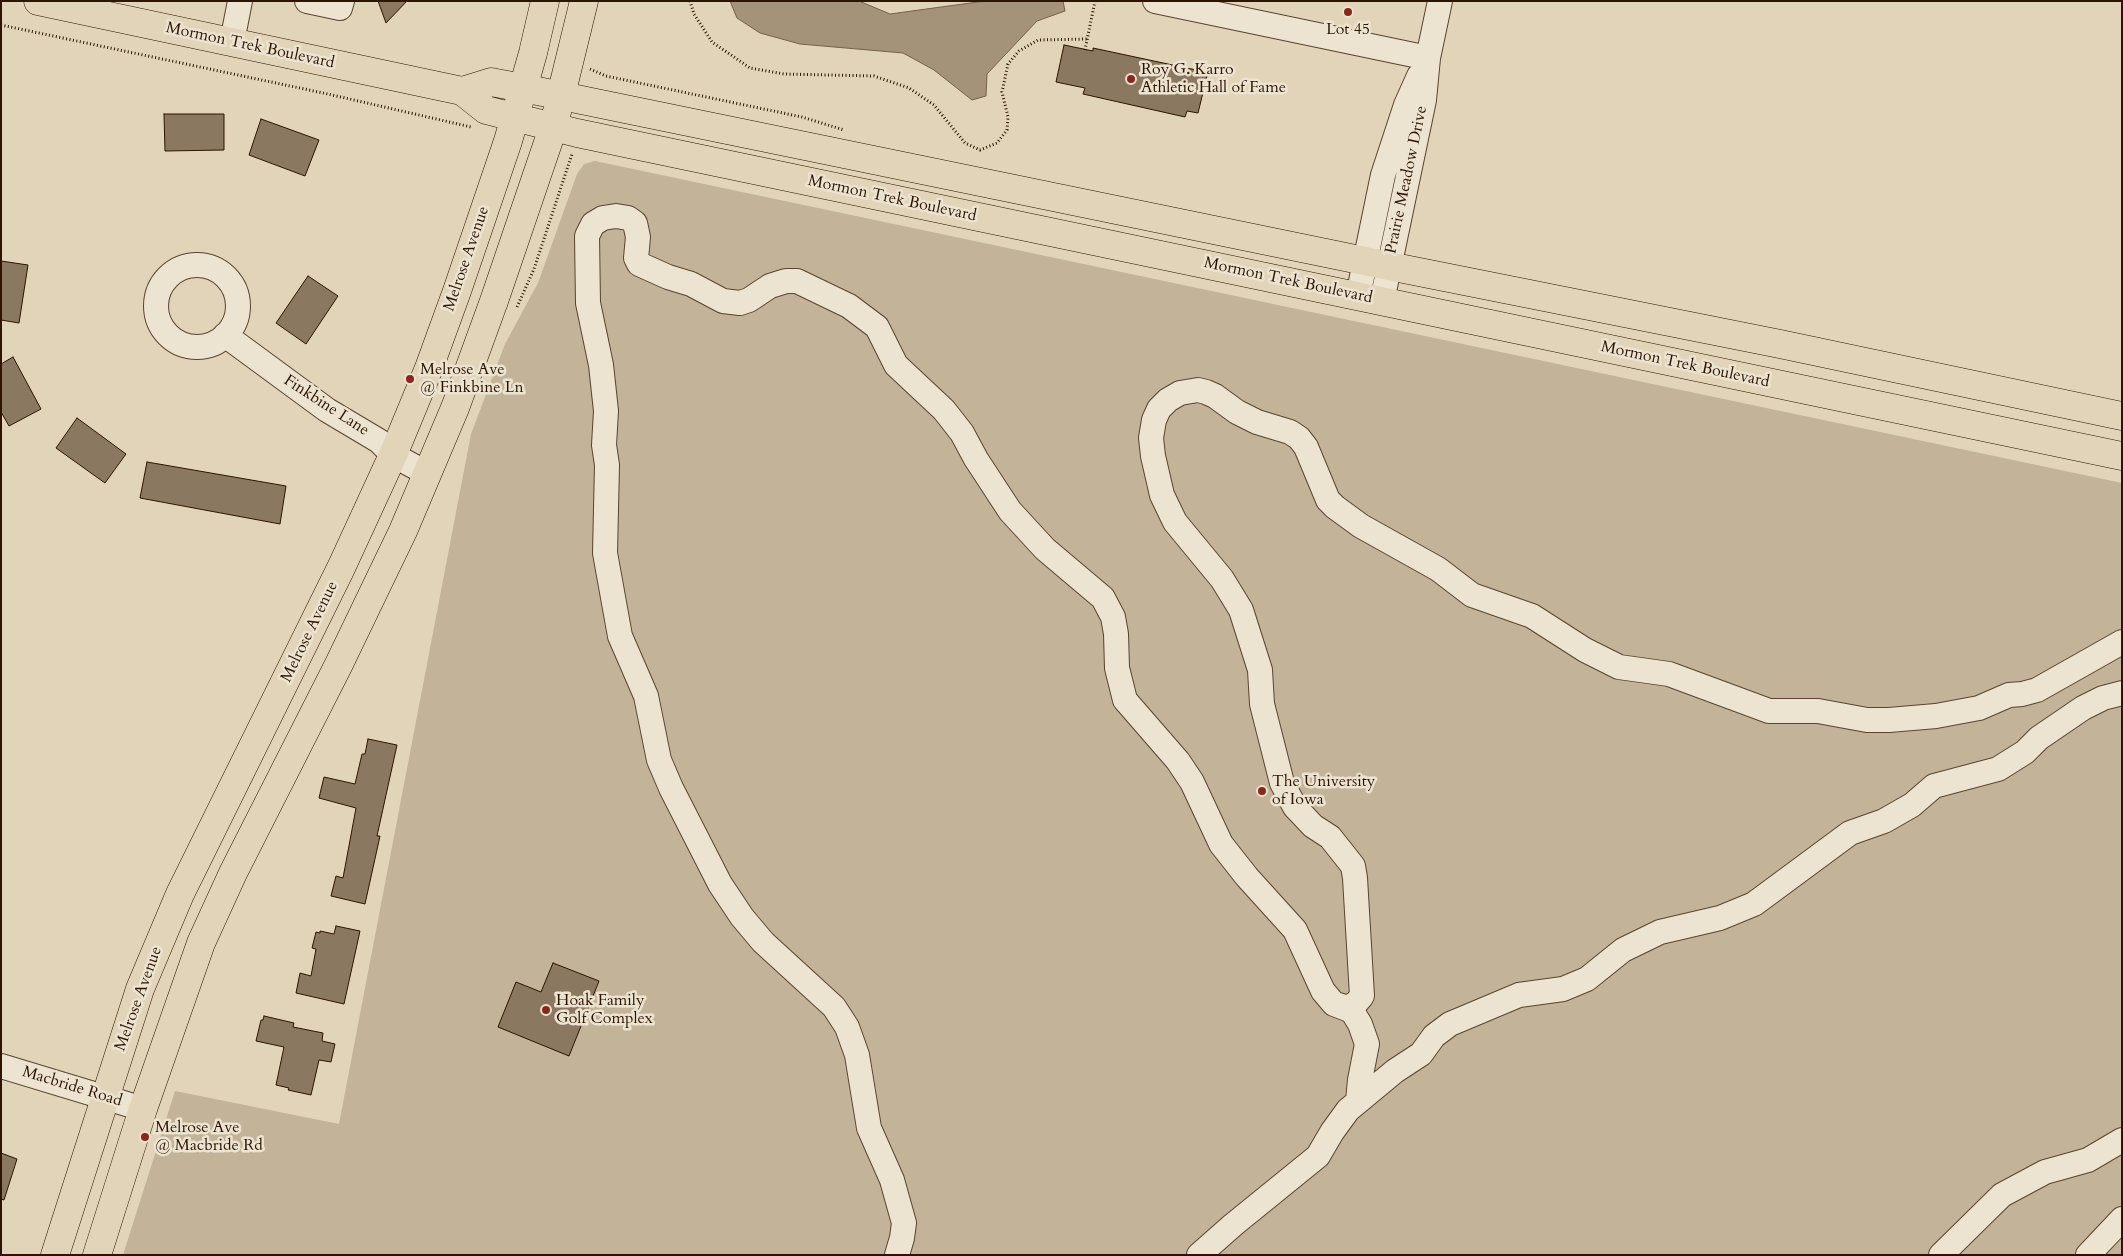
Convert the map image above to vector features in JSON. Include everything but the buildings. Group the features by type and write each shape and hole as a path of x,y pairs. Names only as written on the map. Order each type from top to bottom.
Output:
{"main road":[{"name":"Melrose Avenue","path":"55,1255 104,1097 140,990 180,894 337,577 393,455 457,291 514,118 545,1"},
{"path":"97,1255 143,1109 201,943 233,873 343,655 428,474 455,408 491,310 553,128 584,1"},
{"name":"Mormon Trek Boulevard","path":"51,3 462,91 486,110 553,128 2122,456"},
{"name":"Mormon Trek Boulevard","path":"462,91 491,82 562,95 1376,264 1780,344 2122,416"}],"street":[{"path":"232,42 240,1"},
{"path":"307,1 340,8 342,1"},
{"path":"1155,1 1428,58"},
{"name":"Prairie Meadow Drive","path":"1370,298 1376,264 1424,100 1428,58 1440,1"},
{"path":"897,1255 904,1223 892,1180 869,1128 856,1055 847,1027 834,1007 764,942 742,917 720,884 671,788 659,760 646,696 620,636 604,554 607,493 607,465 604,445 606,411 601,365 588,303 587,236 593,224 603,218 616,216 628,218 635,223 638,237 636,258 639,264 668,277 691,284 723,300 740,303 749,300 770,286 786,281 797,281 850,306 877,327 896,365 944,410 962,433 976,459 1010,511 1045,549 1103,598 1113,617 1117,668 1126,700 1178,761 1192,782 1221,844 1247,877 1295,930 1323,991 1334,1004 1352,1011 1360,1024 1367,1044 1358,1101"},
{"name":"Finkbine Lane","path":"225,336 327,410 379,441 393,455 428,474"},
{"path":"1334,1004 1348,1008 1362,996 1353,866 1330,837 1313,826 1295,808 1282,784 1262,704 1260,670 1242,610 1222,579 1175,522 1162,495 1157,480 1151,438 1154,420 1159,409 1168,400 1180,393 1198,390 1206,392 1215,396 1236,412 1257,422 1290,432 1299,438 1306,447 1328,500 1339,511 1361,526 1438,569 1472,595 1532,616 1585,650 1619,666 1670,674 1769,711 1818,711 1867,720 1889,720 1936,716 1979,708 2009,695 2037,690 2122,642"},
{"path":"1199,1255 1318,1156 1348,1110 1395,1071 1421,1054 1434,1036 1450,1024 1519,995 1563,989 1587,979 1623,950 1660,932 1720,918 1754,904 1850,833 1884,821 1912,805 1934,786 1998,769 2025,752 2039,738 2083,708 2103,698 2122,693"},
{"name":"Macbride Road","path":"1,1066 143,1109"},
{"path":"1941,1255 2002,1195 2045,1172 2088,1160 2122,1140"},
{"path":"2088,1255 2122,1219"}],"path":[{"path":"690,1 694,14 712,42 750,68 784,74 874,76 909,88 934,106 965,143 980,150 997,143 1007,130 1008,117 1002,92 1008,64 1019,51 1038,40 1087,39"},
{"path":"1085,50 1095,1"},
{"path":"1,25 328,94 477,130"},
{"path":"515,313 534,269 571,158"}],"shaded area":[{"path":"730,1 859,1 890,14 985,1 1063,1 1065,11 1037,21 987,74 986,96 972,100 934,70 903,53 800,44 760,33 737,18"},
{"name":"The University of Iowa","path":"595,161 2122,483 2122,1255 123,1255 175,1091 339,1124 471,434 505,344 538,283 577,174 584,164"}],"place":[{"name":"Lot 45","path":"1348,12"},
{"name":"Roy G. Karro Athletic Hall of Fame","path":"1131,79"},
{"name":"Melrose Ave @ Finkbine Ln","path":"410,379"},
{"name":"The University of Iowa","path":"1262,791"},
{"name":"Hoak Family Golf Complex","path":"546,1010"},
{"name":"Melrose Ave @ Macbride Rd","path":"145,1137"}]}
